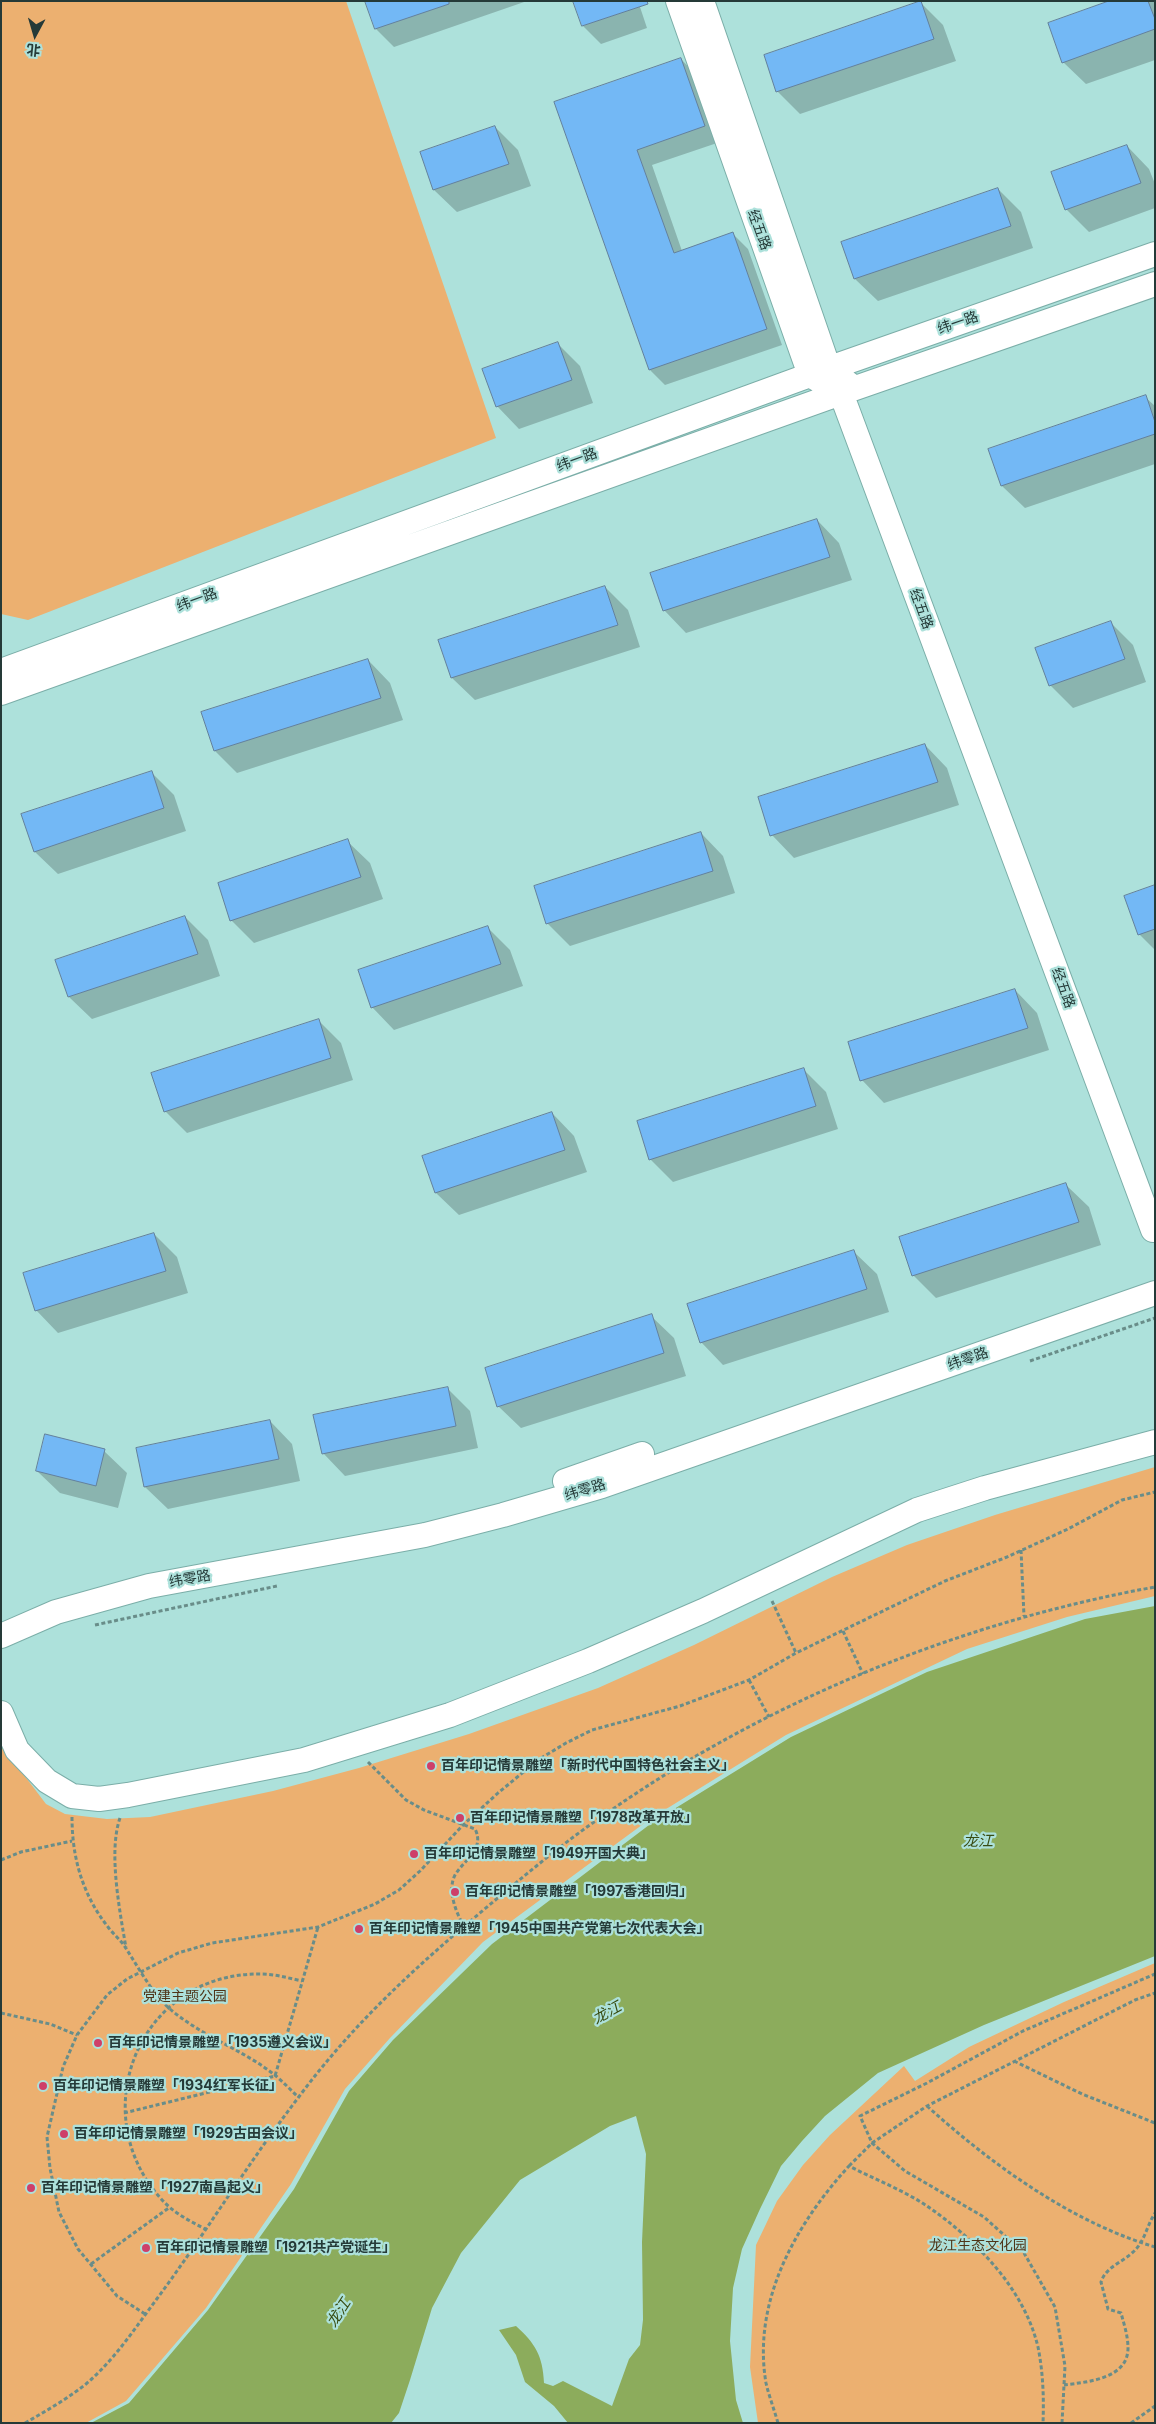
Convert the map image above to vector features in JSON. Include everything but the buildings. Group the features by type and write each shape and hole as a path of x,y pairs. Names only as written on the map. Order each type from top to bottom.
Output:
{"street":[{"name":"经五路","path":"678,1 820,372"},
{"path":"702,1 820,372 848,391 1155,1200"},
{"name":"纬一路","path":"1,672 820,372 1155,254"},
{"name":"纬一路","path":"1,693 848,391 1155,284"},
{"name":"经五路","path":"848,391 1152,1230"},
{"name":"纬零路","path":"1,1618 53,1597 150,1575 292,1550 422,1524 500,1503 1155,1279"},
{"name":"纬零路","path":"1,1636 56,1612 149,1586 424,1534 503,1515 593,1488 1155,1293"},
{"path":"1,1713 17,1750 47,1781 72,1796 99,1799 128,1795 304,1760 450,1715 588,1660 703,1611 762,1581 917,1510 985,1488 1155,1442"}],"path":[{"path":"145,2314 117,2296 78,2249 59,2212 47,2137 63,2067 77,2035 107,1996 127,1979 178,1954 212,1943 283,1934 318,1927 374,1904 399,1890 420,1871 463,1825 538,1760 583,1734 600,1727 680,1706 750,1680 796,1653 945,1581 1021,1550 1122,1500 1155,1492"},
{"path":"1021,1550 1024,1616"},
{"path":"762,1581 796,1653"},
{"path":"25,2423 58,2404 86,2384 116,2355 207,2230 298,2097 342,2043 382,1999 419,1964 556,1850 608,1812 663,1776 822,1689 1024,1616 1155,1587"},
{"path":"843,1631 863,1674"},
{"path":"750,1680 769,1717"},
{"path":"351,1746 406,1800 424,1810 475,1829 480,1838 478,1846 454,1876 455,1912 464,1926"},
{"path":"126,1948 120,1913 114,1851 116,1828 128,1795"},
{"path":"72,1796 72,1841 81,1881 107,1926 126,1948 140,1972 169,2008 192,2025 275,2076 298,2097"},
{"path":"1,1860 21,1852 72,1841"},
{"path":"275,2076 318,1927"},
{"path":"207,2230 170,2207 140,2170 127,2133 124,2113 126,2087 135,2055 148,2032 169,2008 185,1995 222,1978 261,1974 302,1981"},
{"path":"1062,2423 1065,2366 1055,2308 1024,2253 984,2218 905,2171 872,2143 860,2116 927,2083 1022,2032 1155,1974"},
{"path":"778,2423 766,2380 764,2345 766,2316 773,2291 801,2228 823,2194 872,2143 927,2106 1135,2000 1155,1993"},
{"path":"1,2013 50,2024 77,2035"},
{"path":"1009,2063 1014,2061 1082,2094 1155,2123"},
{"path":"124,2113 275,2076"},
{"path":"927,2106 961,2136 1000,2165 1100,2226 1155,2247"},
{"path":"849,2166 926,2206 971,2241 1002,2275 1025,2313 1038,2346 1044,2389 1043,2423"},
{"path":"91,2264 170,2207"},
{"path":"1064,2385 1105,2377 1113,2374 1123,2364 1127,2356 1128,2347 1121,2313 1108,2310 1101,2282 1105,2272 1133,2253 1142,2243 1155,2213"},
{"path":"1131,2423 1155,2406"}],"green space":[{"path":"1,1 346,1 496,438 28,620 1,614"},
{"name":"党建主题公园","path":"1155,1467 1155,1596 1067,1617 967,1649 786,1735 650,1819 483,1942 390,2038 345,2089 291,2184 206,2308 126,2401 86,2423 1,2423 1,1728 24,1775 46,1804 65,1814 107,1819 150,1817 273,1791 359,1768 469,1734 598,1688 694,1645 832,1577 907,1545 995,1515"},
{"name":"龙江生态文化园","path":"1155,1963 1155,2423 758,2423 750,2367 756,2245 777,2201 803,2165 830,2135 904,2066 915,2081 969,2047 1064,2002"}],"water":[{"name":"龙江","path":"1155,1606 1155,1956 984,2025 878,2073 825,2116 802,2141 781,2166 760,2209 742,2249 733,2288 730,2341 736,2400 743,2423 568,2423 554,2406 525,2382 516,2355 499,2330 516,2326 528,2338 540,2358 544,2383 553,2386 563,2381 612,2406 629,2359 640,2345 643,2320 642,2242 646,2154 636,2116 610,2126 520,2180 461,2253 432,2308 399,2413 391,2423 91,2423 129,2403 208,2310 294,2189 349,2091 393,2040 492,1944 653,1822 791,1737 927,1672 1085,1619"}],"place":[{"name":"百年印记情景雕塑「新时代中国特色社会主义」","path":"431,1766"},
{"name":"百年印记情景雕塑「1978改革开放」","path":"460,1818"},
{"name":"百年印记情景雕塑「1949开国大典」","path":"414,1854"},
{"name":"百年印记情景雕塑「1997香港回归」","path":"455,1892"},
{"name":"百年印记情景雕塑「1945中国共产党第七次代表大会」","path":"359,1929"},
{"name":"百年印记情景雕塑「1935遵义会议」","path":"98,2043"},
{"name":"百年印记情景雕塑「1934红军长征」","path":"43,2086"},
{"name":"百年印记情景雕塑「1929古田会议」","path":"64,2134"},
{"name":"百年印记情景雕塑「1927南昌起义」","path":"31,2188"},
{"name":"百年印记情景雕塑「1921共产党诞生」","path":"146,2248"}]}
